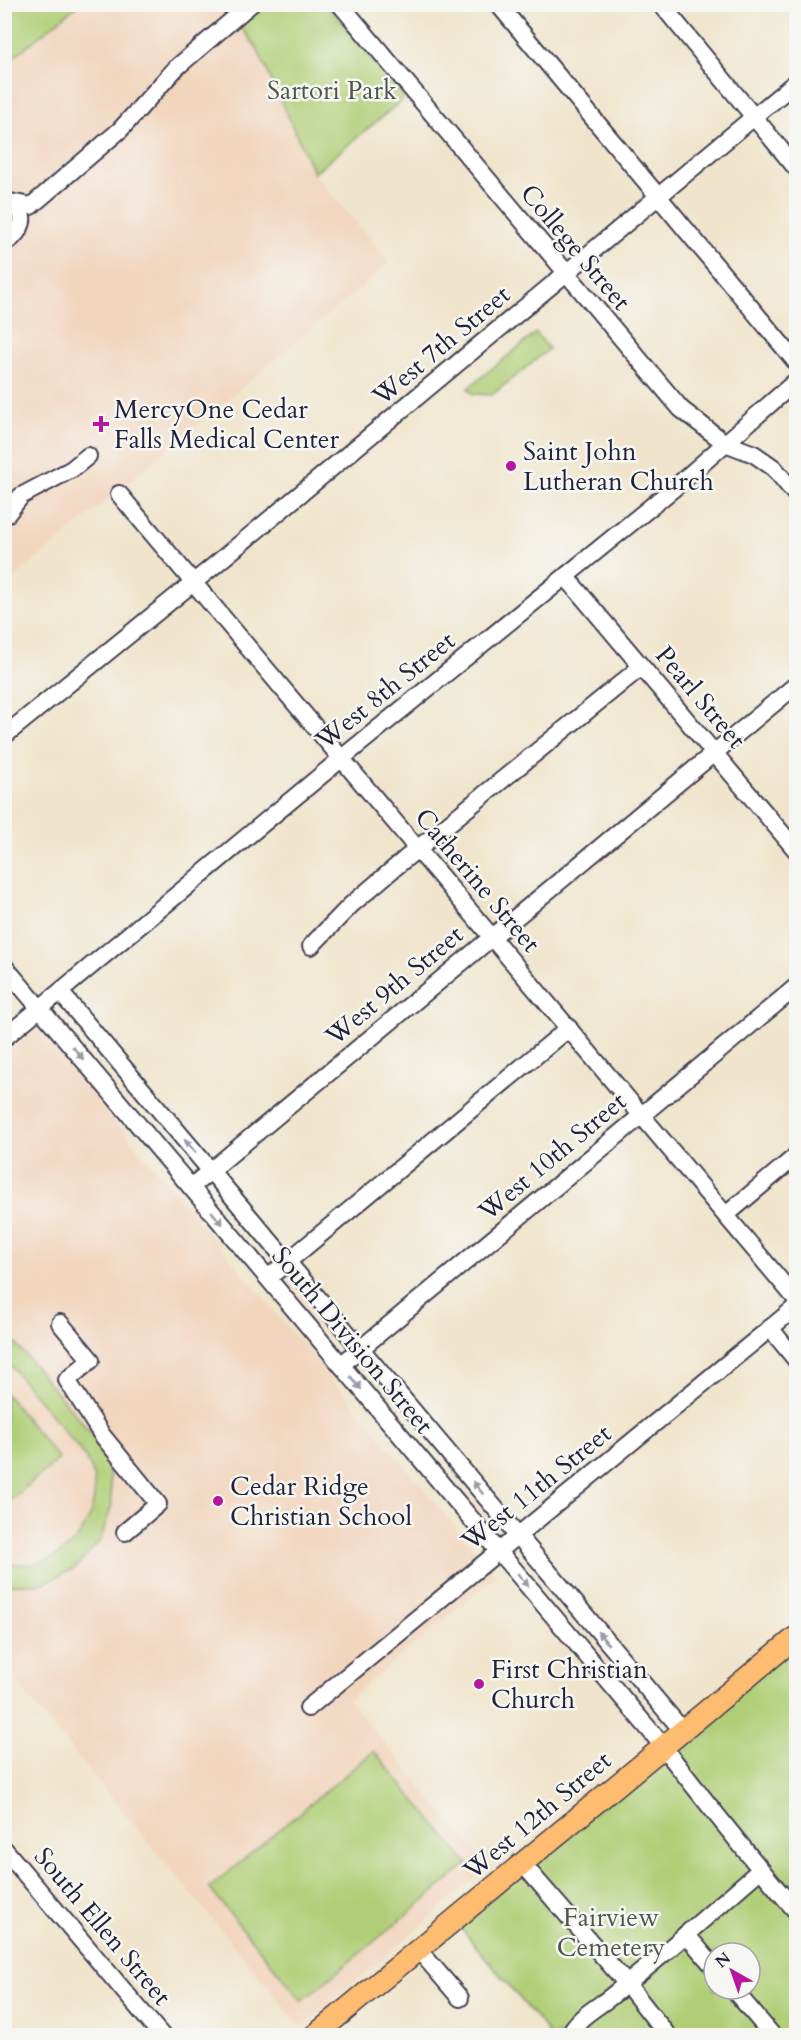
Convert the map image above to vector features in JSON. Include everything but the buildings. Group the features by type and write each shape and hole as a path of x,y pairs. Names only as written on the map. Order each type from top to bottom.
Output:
{"main road":[{"name":"West 12th Street","path":"314,2036 796,1638"}],"street":[{"path":"7,201 31,206 72,173 120,130 176,68 251,4"},
{"name":"College Street","path":"340,4 681,409 725,443 754,454 774,468 796,495"},
{"path":"498,4 796,362"},
{"path":"661,4 796,168"},
{"name":"West 7th Street","path":"4,736 194,583 567,275 796,82"},
{"path":"7,201 20,210 23,220 19,232 12,239"},
{"name":"West 8th Street","path":"4,1038 342,758 679,484 796,381"},
{"path":"7,514 21,496 72,469 88,456"},
{"name":"Catherine Street","path":"119,494 796,1299"},
{"name":"Pearl Street","path":"566,577 796,850"},
{"path":"311,946 351,905 641,667"},
{"name":"West 9th Street","path":"191,1187 796,685"},
{"name":"South Division Street","path":"4,966 663,1746 760,1870 796,1911"},
{"name":"West 10th Street","path":"341,1365 796,987"},
{"name":"South Division Street","path":"60,992 682,1730"},
{"path":"268,1278 569,1029"},
{"path":"726,1215 796,1156"},
{"name":"West 11th Street","path":"308,1708 796,1306"},
{"path":"60,1323 91,1360 67,1380 102,1435 158,1504 125,1532"},
{"path":"770,1328 796,1360"},
{"name":"South Ellen Street","path":"4,1849 162,2036"},
{"path":"522,1863 627,1984 668,2036"},
{"path":"570,2036 571,2030 582,2019 627,1984 760,1870"},
{"path":"686,1934 702,1953"},
{"path":"418,1949 460,1998"},
{"path":"743,2001 773,2036"}],"shaded area":[{"name":"MercyOne Cedar Falls Medical Center","path":"78,5 224,5 256,47 314,173 390,263 5,586 5,64"},
{"name":"Cedar Ridge Christian School","path":"37,1028 496,1575 348,1700 489,1867 302,2028 5,1669 4,1055"}],"green space":[{"path":"5,4 78,4 78,5 5,64"},
{"name":"Sartori Park","path":"224,5 327,5 405,98 314,173 256,47"},
{"path":"536,333 549,349 492,395 473,394 468,388"},
{"path":"4,1330 98,1441 109,1468 112,1504 101,1539 77,1567 45,1583 5,1585 5,1562 25,1565 43,1561 60,1553 74,1541 85,1526 92,1509 94,1490 92,1470 83,1454 5,1359"},
{"path":"5,1393 59,1459 4,1505"},
{"name":"Fairview Cemetery","path":"796,1642 796,2035 545,2035 548,2032 458,1925"},
{"path":"374,1751 468,1864 302,2001 209,1888"}],"place":[{"name":"MercyOne Cedar Falls Medical Center","path":"101,424"},
{"name":"Saint John Lutheran Church","path":"511,466"},
{"name":"Cedar Ridge Christian School","path":"218,1501"},
{"name":"First Christian Church","path":"479,1684"}]}
